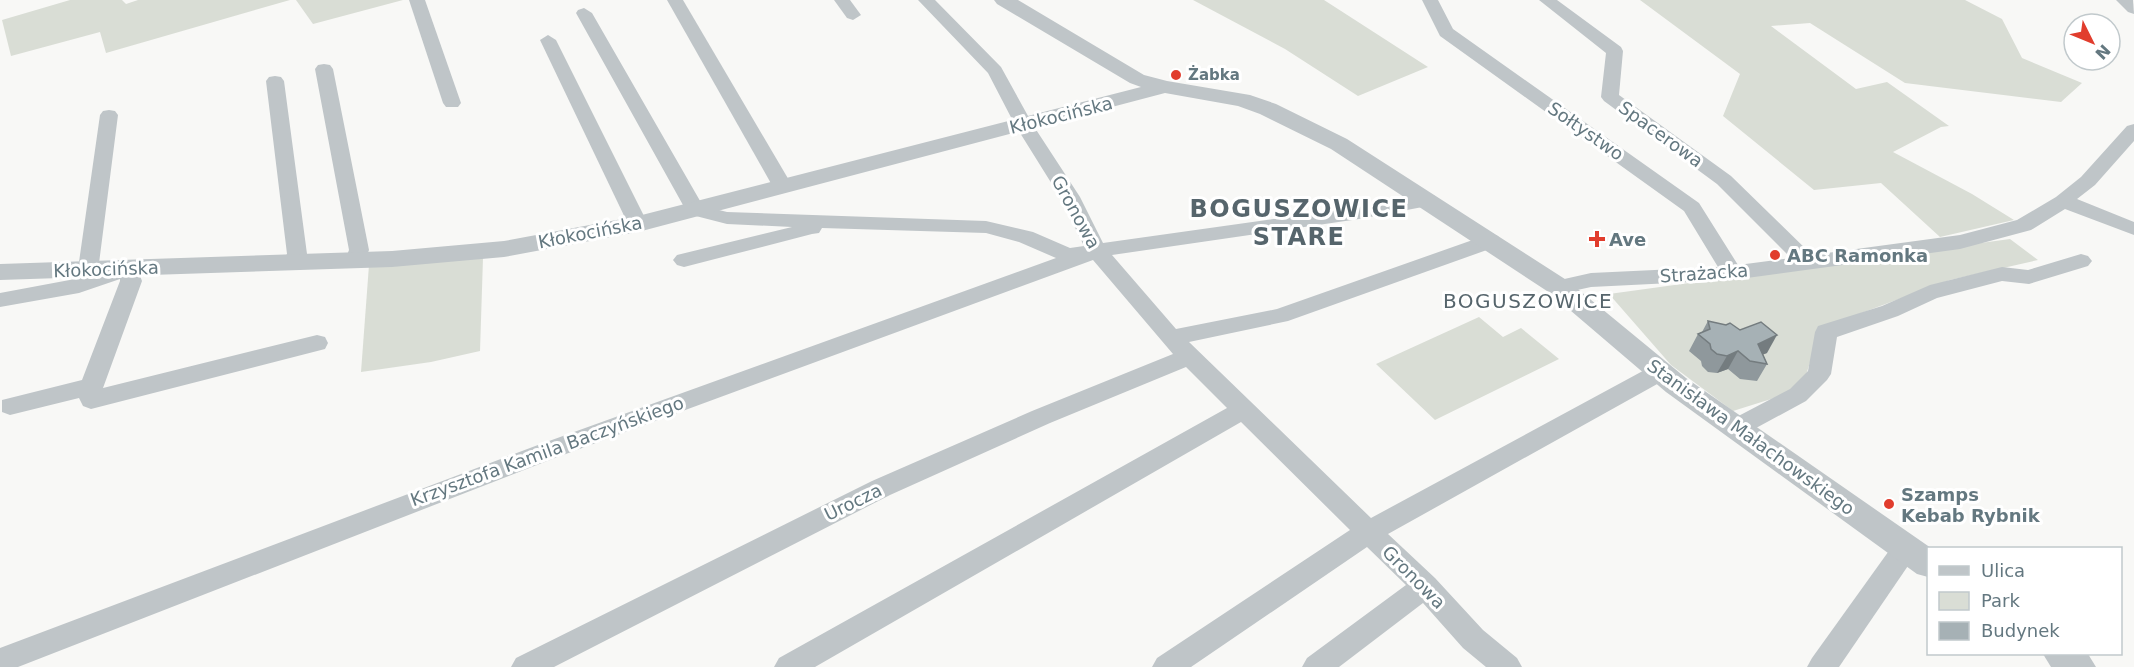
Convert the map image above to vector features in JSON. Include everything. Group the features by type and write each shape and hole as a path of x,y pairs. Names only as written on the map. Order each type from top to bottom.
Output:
{"street":[{"path":"417,0 452,103"},
{"path":"675,0 783,187"},
{"path":"842,0 853,15"},
{"name":"Gronowa","path":"926,0 995,71 1024,125 1070,197 1097,251 1180,347 1425,586 1473,639 1507,667"},
{"name":"Stanisława Małachowskiego","path":"1004,0 1125,74 1164,87 1242,100 1268,109 1339,144 1559,287 1660,372 1917,556"},
{"name":"Sołtystwo","path":"1430,0 1446,32 1692,207 1732,273"},
{"name":"Spacerowa","path":"1547,0 1615,51 1610,98 1724,180 1807,262"},
{"path":"2124,0 2134,9"},
{"path":"584,13 695,210 727,218 986,227 1026,237 1068,255 1348,215 1428,200"},
{"path":"548,40 638,224"},
{"path":"324,69 359,250 356,260"},
{"path":"275,81 297,254 292,262"},
{"name":"Kłokocińska","path":"0,272 356,260 504,249 638,224 1164,87"},
{"path":"89,269 109,115"},
{"name":"Strażacka","path":"1559,287 1591,280 1732,273 1960,242 2024,225 2063,201 2088,182 2134,130"},
{"path":"2063,201 2134,229"},
{"path":"684,260 813,228 826,220"},
{"path":"1180,347 1280,316 1491,241"},
{"name":"Krzysztofa Kamila Baczyńskiego","path":"0,661 438,491 808,354 1097,251"},
{"path":"1736,428 1798,395 1819,374 1826,332 1890,311 1930,292 2002,274 2029,277 2081,261"},
{"path":"0,300 79,286 128,268 131,281 91,386 91,400 317,343"},
{"name":"Urocza","path":"525,667 881,488 1041,417 1180,347"},
{"path":"1167,667 1368,532 1660,372"},
{"path":"10,406 91,386"},
{"path":"789,667 1243,410"},
{"path":"1822,667 1917,556"},
{"path":"1317,667 1425,586"},
{"path":"2061,655 2079,667"}],"green space":[{"path":"70,0 122,0 126,4 138,0 290,0 106,53 100,32 11,56 2,20"},
{"path":"296,0 403,0 313,24"},
{"path":"1193,0 1324,0 1428,67 1358,96 1285,49"},
{"path":"1640,0 1965,0 2002,19 2022,58 2082,83 2061,102 1905,83 1810,23 1771,26 1856,89 1887,82 1949,126 1941,127 1893,152 1972,194 2014,220 1940,237 1881,183 1814,190 1723,116 1740,74"},
{"path":"2010,239 2038,260 1950,280 1821,328 1806,375 1784,395 1733,411 1671,365 1609,294"},
{"path":"483,258 480,351 431,362 361,372 369,265"},
{"path":"1479,317 1503,337 1521,328 1559,359 1435,420 1376,364"}],"building":[{"path":"1708,321 1726,325 1730,323 1740,330 1761,322 1777,335 1758,344 1767,364 1750,361 1738,351 1727,356 1717,354 1711,349 1710,344 1698,334 1710,329"}],"place":[{"name":"Żabka","path":"1176,75"},
{"name":"Ave","path":"1597,239"},
{"name":"ABC Ramonka","path":"1775,255"},
{"name":"Szamps Kebab Rybnik","path":"1889,504"}],"district":[{"name":"BOGUSZOWICE STARE","path":"1299,223"},
{"name":"BOGUSZOWICE","path":"1528,301"}]}
